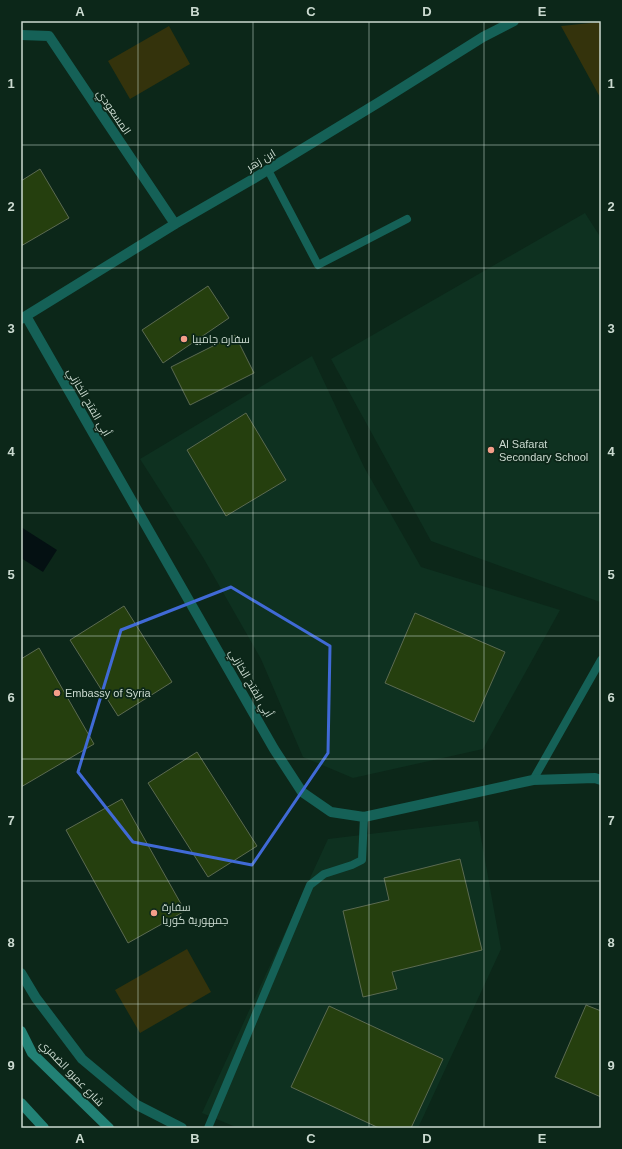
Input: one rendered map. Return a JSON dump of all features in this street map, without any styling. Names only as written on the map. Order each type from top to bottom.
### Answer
[{"type":"street","name":"ابن زهر","points":[[24,317],[175,224],[375,105],[483,37],[514,21]]},
{"type":"street","name":"المسعودي","points":[[21,35],[49,36],[175,224]]},
{"type":"street","name":"أبي الفتح الخازني","points":[[24,317],[274,749],[302,792],[331,812],[364,817],[533,780],[595,778],[601,780]]},
{"type":"street","points":[[21,973],[36,998],[82,1059],[137,1105],[182,1128]]},
{"type":"street","name":"شارع عمرو الضمري","points":[[21,1031],[32,1053],[109,1128]]},
{"type":"street","points":[[21,1103],[44,1128]]},
{"type":"lane","points":[[268,170],[318,265],[407,218]]},
{"type":"lane","points":[[533,780],[601,660]]},
{"type":"lane","points":[[208,1128],[310,885],[324,874],[352,865],[362,860],[364,817]]},
{"type":"highlighted area","points":[[231,587],[330,646],[328,753],[252,865],[133,842],[78,772],[121,630]]},
{"type":"shaded area","points":[[601,22],[601,99],[561,26]]},
{"type":"shaded area","points":[[169,26],[190,64],[130,99],[108,61]]},
{"type":"shaded area","name":"Al Safarat Secondary School","points":[[585,213],[601,238],[600,602],[431,541],[331,359]]},
{"type":"shaded area","points":[[312,356],[364,467],[421,567],[560,610],[483,749],[353,778],[303,757],[261,659],[204,559],[140,459]]},
{"type":"shaded area","points":[[21,527],[57,550],[43,572],[21,558]]},
{"type":"shaded area","points":[[478,821],[501,949],[418,1128],[238,1128],[202,1113],[328,839]]},
{"type":"shaded area","points":[[187,949],[211,992],[140,1033],[115,990]]},
{"type":"building","points":[[40,169],[69,218],[21,246],[21,181]]},
{"type":"building","points":[[208,286],[229,318],[163,363],[142,330]]},
{"type":"building","points":[[235,335],[254,373],[190,405],[171,367]]},
{"type":"building","points":[[246,413],[286,480],[226,516],[187,450]]},
{"type":"building","points":[[124,606],[172,682],[118,716],[70,640]]},
{"type":"building","points":[[415,613],[505,652],[474,722],[385,683]]},
{"type":"building","points":[[39,648],[94,744],[21,787],[21,659]]},
{"type":"building","points":[[197,752],[257,846],[208,877],[148,783]]},
{"type":"building","points":[[122,799],[185,911],[128,943],[66,830]]},
{"type":"building","points":[[460,859],[482,950],[392,972],[397,989],[363,997],[343,911],[389,900],[384,878]]},
{"type":"building","points":[[586,1005],[601,1011],[601,1097],[555,1077]]},
{"type":"building","points":[[329,1006],[443,1059],[411,1128],[379,1128],[291,1087]]},
{"type":"place","name":"سفاره جامبيا","points":[[184,339]]},
{"type":"place","name":"Al Safarat Secondary School","points":[[491,450]]},
{"type":"place","name":"Embassy of Syria","points":[[57,693]]},
{"type":"place","name":"سفارة جمهورية كوريا","points":[[154,913]]}]
